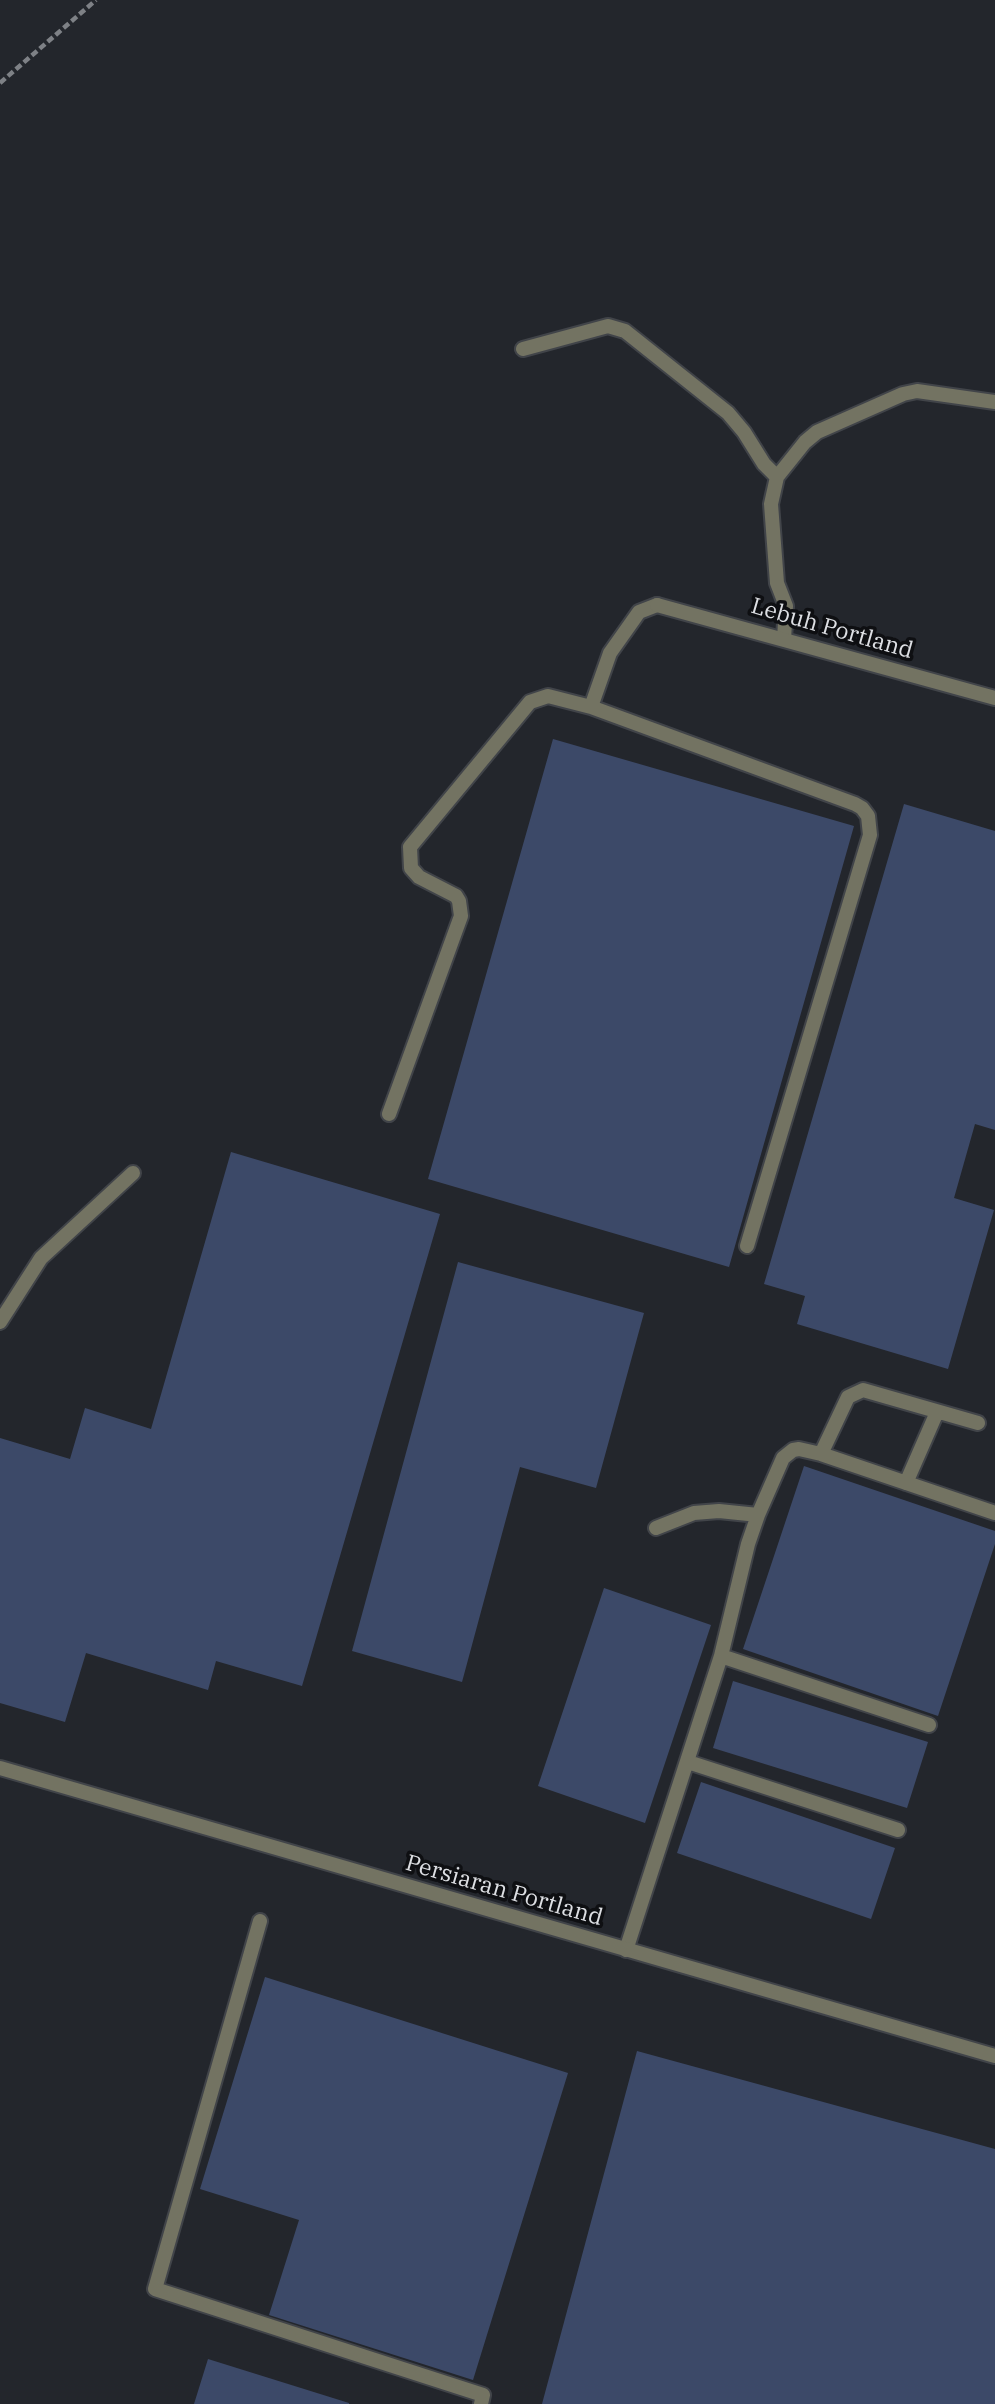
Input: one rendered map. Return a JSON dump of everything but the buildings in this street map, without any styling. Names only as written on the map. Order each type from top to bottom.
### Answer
[{"type":"street","points":[[523,349],[608,326],[625,331],[728,413],[744,432],[764,464],[777,477]]},
{"type":"street","points":[[785,639],[786,606],[777,583],[771,504],[777,477],[805,442],[817,432],[903,394],[917,391],[995,402]]},
{"type":"street","name":"Lebuh Portland","points":[[591,707],[611,653],[639,612],[657,605],[995,698]]},
{"type":"street","points":[[389,1114],[461,916],[456,896],[419,877],[411,868],[410,847],[530,702],[548,696],[591,707],[855,804],[868,816],[870,835],[747,1246]]},
{"type":"street","points":[[0,1322],[41,1258],[133,1173]]},
{"type":"street","points":[[821,1454],[848,1397],[863,1390],[978,1423]]},
{"type":"street","points":[[906,1483],[937,1412]]},
{"type":"street","points":[[626,1950],[720,1656],[748,1544],[783,1458],[799,1449],[821,1454],[995,1513]]},
{"type":"street","points":[[656,1528],[694,1513],[719,1511],[758,1515]]},
{"type":"street","points":[[720,1656],[929,1725]]},
{"type":"street","points":[[688,1762],[898,1830]]},
{"type":"street","name":"Persiaran Portland","points":[[0,1768],[995,2056]]},
{"type":"street","points":[[260,1921],[155,2289],[483,2395],[481,2404]]},
{"type":"path","points":[[0,83],[96,0]]}]
